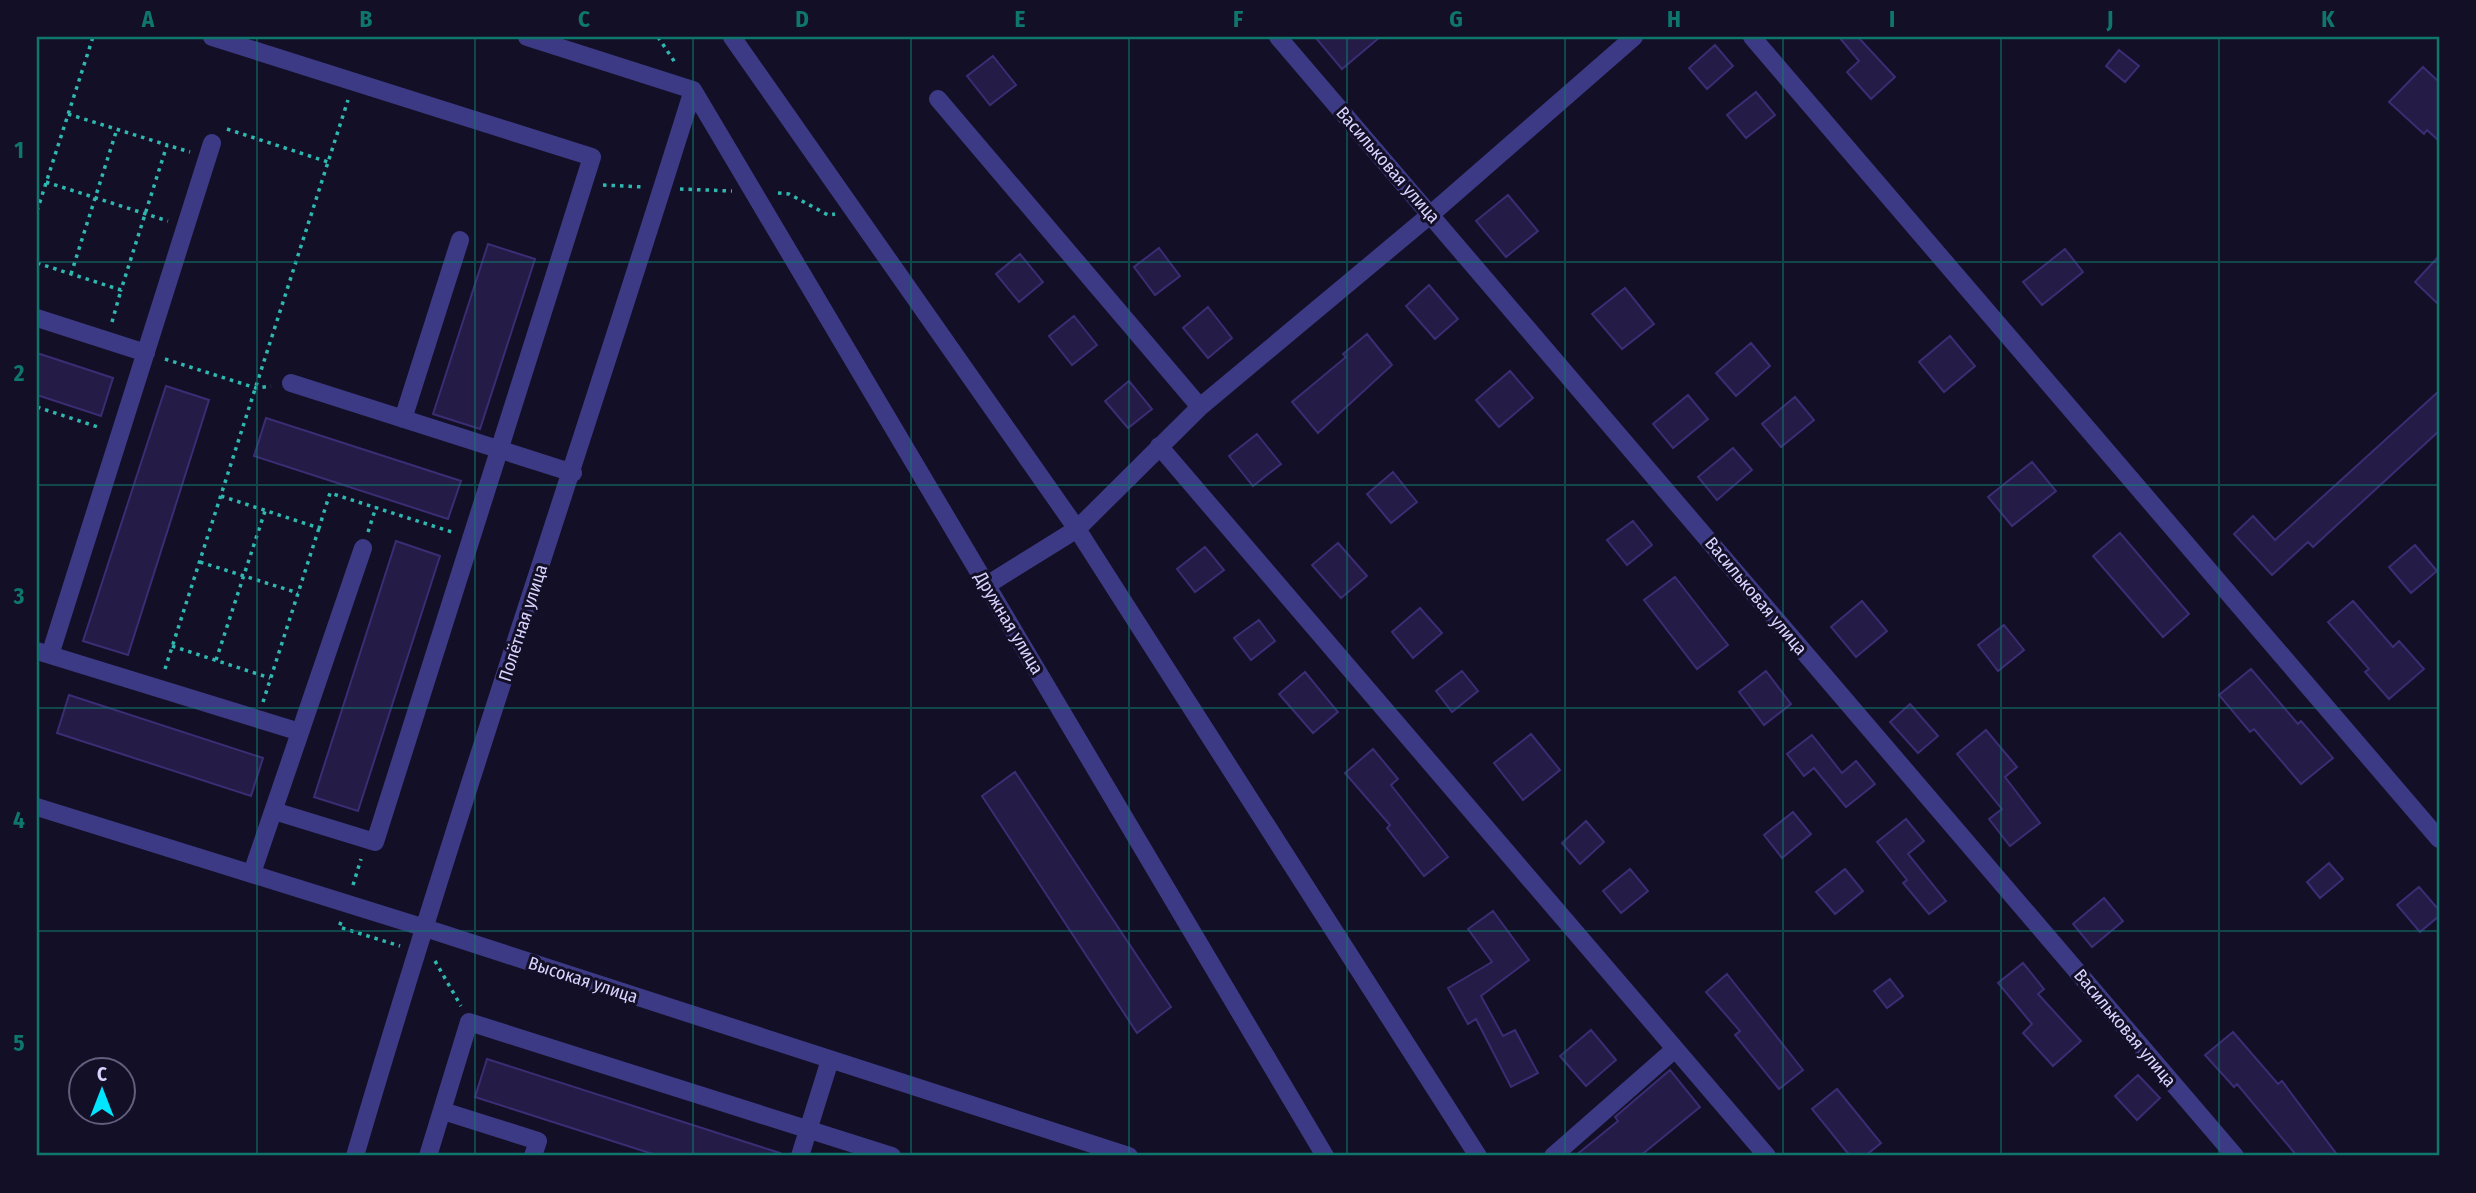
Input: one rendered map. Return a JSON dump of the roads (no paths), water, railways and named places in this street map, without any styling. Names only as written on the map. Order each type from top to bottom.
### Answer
[{"type":"street","points":[[212,37],[592,157],[375,842],[274,811]]},
{"type":"street","points":[[527,37],[693,90]]},
{"type":"street","points":[[732,37],[1077,528],[1478,1156]]},
{"type":"street","name":"Васильковая улица","points":[[1278,37],[2235,1156]]},
{"type":"street","points":[[987,586],[1077,528],[1200,407],[1430,215],[1634,37]]},
{"type":"street","points":[[1752,37],[2439,839]]},
{"type":"street","name":"Полётная улица","points":[[355,1156],[422,927],[573,473],[693,90]]},
{"type":"street","name":"Дружная улица","points":[[693,90],[1325,1156]]},
{"type":"street","points":[[938,99],[1200,407]]},
{"type":"street","points":[[210,151],[120,434],[44,653],[300,732]]},
{"type":"street","points":[[402,419],[460,240]]},
{"type":"street","points":[[37,318],[146,353]]},
{"type":"street","points":[[291,383],[573,473]]},
{"type":"street","points":[[1159,446],[1767,1156]]},
{"type":"street","points":[[252,873],[363,548]]},
{"type":"street","name":"Высокая улица","points":[[37,807],[422,927],[1129,1156]]},
{"type":"street","points":[[428,1156],[470,1022],[892,1156]]},
{"type":"street","points":[[1553,1156],[1675,1049]]},
{"type":"street","points":[[800,1156],[830,1060]]},
{"type":"street","points":[[443,1111],[538,1141],[533,1156]]}]
